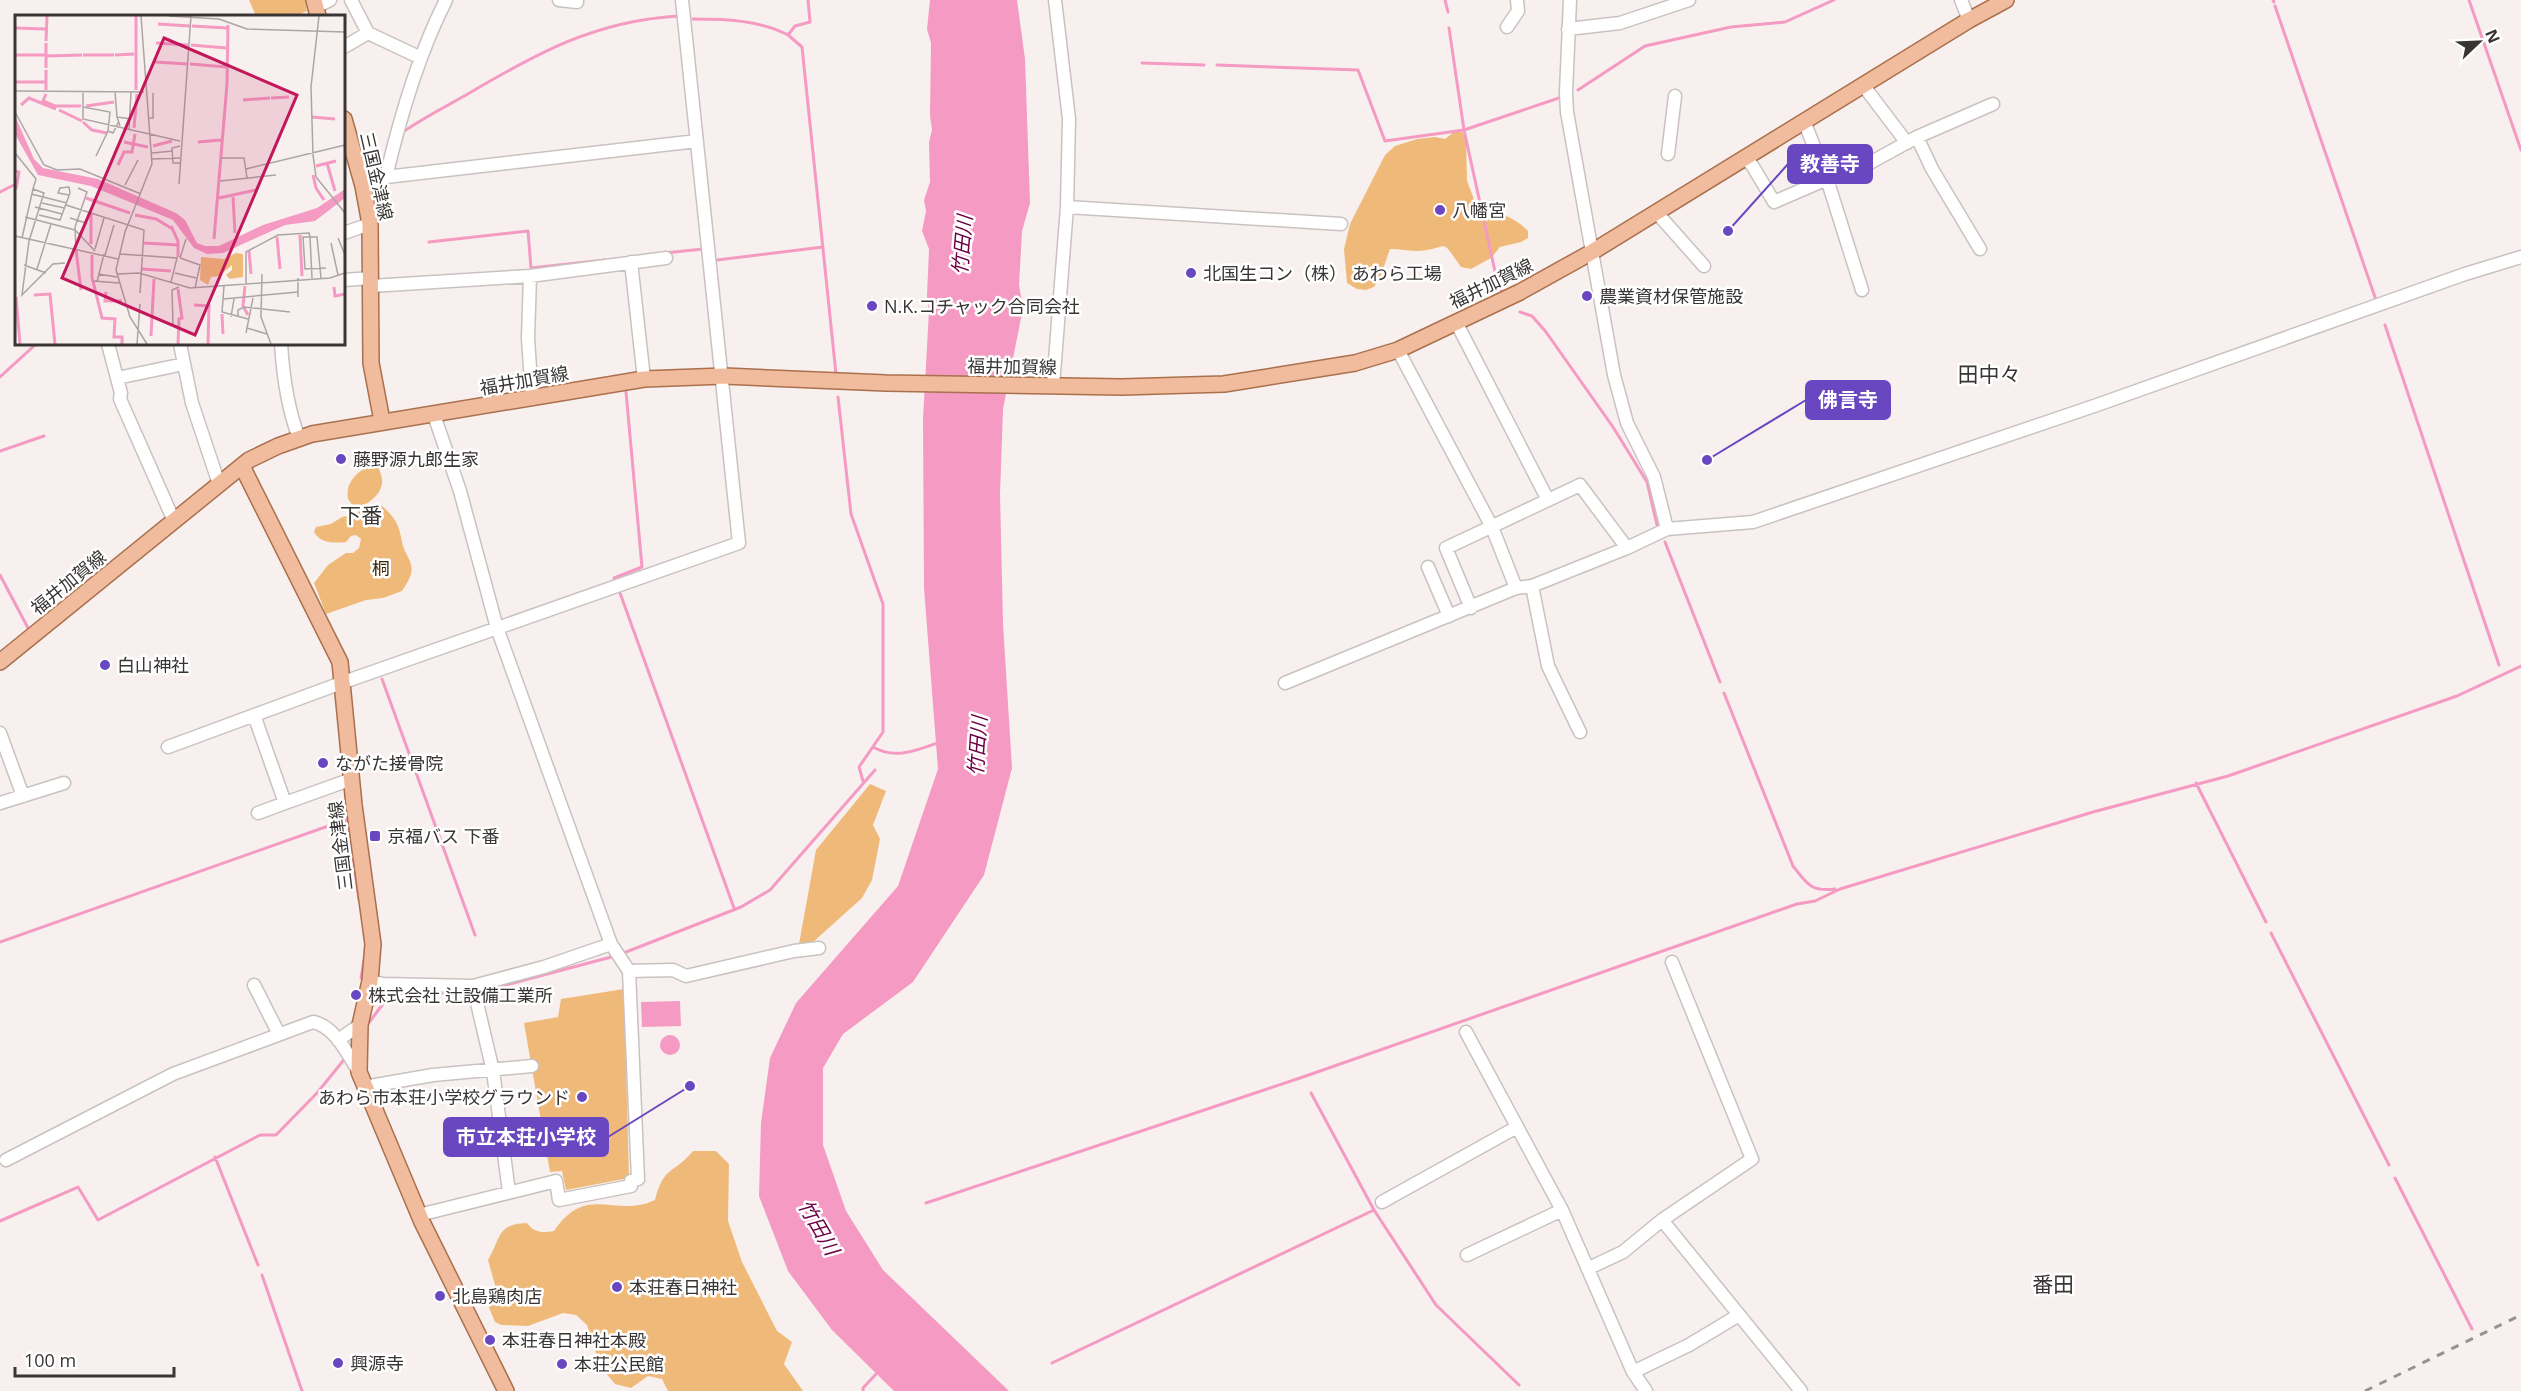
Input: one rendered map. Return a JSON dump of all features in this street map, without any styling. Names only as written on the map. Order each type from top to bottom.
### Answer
[{"type":"main road","name":"福井加賀線","points":[[0,662],[242,466],[260,454],[299,438],[382,421],[434,415],[644,379],[724,376],[1029,386],[1224,384],[1355,363],[1398,350],[1520,292],[1592,252],[1969,20],[2006,0]]},
{"type":"main road","name":"三国金津線","points":[[345,123],[363,186],[370,224],[371,363],[382,421]]},
{"type":"main road","name":"三国金津線","points":[[242,466],[340,662],[344,682],[352,779],[373,944],[370,981],[360,1025],[359,1072],[419,1215],[507,1391]]},
{"type":"street","points":[[316,8],[330,0]]},
{"type":"street","points":[[351,0],[368,33],[421,58]]},
{"type":"street","points":[[386,177],[396,134],[421,58],[446,0]]},
{"type":"street","points":[[559,0],[577,2],[577,0]]},
{"type":"street","points":[[168,747],[344,682],[739,543],[724,376],[682,0]]},
{"type":"street","points":[[1053,386],[1067,207],[1069,118],[1054,0]]},
{"type":"street","points":[[1507,27],[1518,11],[1517,0]]},
{"type":"street","points":[[1570,0],[1568,112],[1614,375],[1627,423],[1654,477],[1667,529]]},
{"type":"street","points":[[1568,29],[1620,23],[1674,3],[1689,0]]},
{"type":"street","points":[[1961,0],[1969,20]]},
{"type":"street","points":[[345,46],[368,33]]},
{"type":"street","points":[[1863,85],[1912,140],[1980,249]]},
{"type":"street","points":[[1668,154],[1675,96]]},
{"type":"street","points":[[1744,158],[1752,165],[1774,202],[1827,179],[1857,170],[1912,140],[1993,104]]},
{"type":"street","points":[[1804,121],[1827,179],[1862,290]]},
{"type":"street","points":[[363,186],[386,177],[697,141]]},
{"type":"street","points":[[1067,207],[1341,224]]},
{"type":"street","points":[[1656,213],[1704,266]]},
{"type":"street","points":[[345,233],[370,224]]},
{"type":"street","points":[[1285,683],[1516,588],[1532,586],[1628,548],[1667,529],[1753,522],[2041,425],[2465,274],[2521,257]]},
{"type":"street","points":[[345,280],[371,282],[530,276],[666,258]]},
{"type":"street","points":[[631,262],[644,379]]},
{"type":"street","points":[[530,276],[528,338],[532,398]]},
{"type":"street","points":[[1456,322],[1548,500]]},
{"type":"street","points":[[108,345],[121,393],[120,399],[174,521]]},
{"type":"street","points":[[180,345],[192,403],[219,484]]},
{"type":"street","points":[[281,345],[283,377],[291,416],[299,438]]},
{"type":"street","points":[[1398,350],[1492,527],[1516,588]]},
{"type":"street","points":[[117,378],[184,364]]},
{"type":"street","points":[[419,1215],[556,1181],[559,1200],[631,1186],[631,1181],[638,1179],[629,971],[611,944],[497,628],[460,491],[434,415]]},
{"type":"street","points":[[1470,608],[1446,548],[1580,485],[1628,548]]},
{"type":"street","points":[[1428,567],[1449,616]]},
{"type":"street","points":[[1532,586],[1548,666],[1580,732]]},
{"type":"street","points":[[254,715],[285,803]]},
{"type":"street","points":[[0,733],[23,796]]},
{"type":"street","points":[[258,813],[352,779]]},
{"type":"street","points":[[0,803],[64,783]]},
{"type":"street","points":[[370,981],[383,984],[473,986],[544,967],[611,944]]},
{"type":"street","points":[[629,971],[673,970],[686,976],[794,951],[819,948]]},
{"type":"street","points":[[1589,1268],[1623,1252],[1662,1220],[1752,1160],[1672,962]]},
{"type":"street","points":[[254,985],[279,1034]]},
{"type":"street","points":[[473,986],[493,1071],[509,1192]]},
{"type":"street","points":[[6,1160],[173,1074],[313,1022],[322,1023],[338,1040],[359,1072]]},
{"type":"street","points":[[338,1040],[360,1025]]},
{"type":"street","points":[[1466,1032],[1562,1210],[1634,1372],[1646,1391]]},
{"type":"street","points":[[364,1088],[433,1075],[532,1066]]},
{"type":"street","points":[[1382,1202],[1517,1127]]},
{"type":"street","points":[[1467,1255],[1562,1210]]},
{"type":"street","points":[[1662,1220],[1801,1391]]},
{"type":"street","points":[[1634,1372],[1689,1345],[1739,1315]]},
{"type":"green space","points":[[249,0],[305,0],[307,11],[298,15],[256,15]]},
{"type":"green space","points":[[1454,132],[1462,132],[1466,138],[1467,181],[1477,207],[1511,218],[1528,231],[1528,238],[1500,247],[1491,258],[1471,269],[1461,267],[1444,246],[1419,251],[1390,249],[1374,287],[1366,290],[1357,289],[1347,283],[1344,249],[1350,224],[1385,155],[1395,146],[1417,139],[1435,137],[1445,139]]},
{"type":"green space","points":[[373,462],[378,464],[381,475],[380,489],[369,502],[353,506],[348,499],[351,481]]},
{"type":"green space","name":"桐","points":[[367,505],[381,505],[394,519],[399,528],[404,550],[411,563],[410,576],[402,591],[383,598],[366,600],[326,614],[314,583],[328,565],[346,553],[353,553],[359,548],[361,539],[356,535],[351,536],[346,542],[328,542],[320,539],[314,532],[316,527],[356,514]]},
{"type":"green space","points":[[870,784],[886,791],[873,825],[880,839],[872,880],[862,898],[812,943],[799,944],[816,850]]},
{"type":"green space","name":"あわら市本荘小学校グラウンド","points":[[624,989],[629,1178],[566,1190],[562,1171],[550,1172],[524,1023],[558,1017],[561,999]]},
{"type":"green space","points":[[693,1151],[716,1151],[729,1164],[728,1221],[742,1262],[777,1331],[792,1342],[784,1364],[803,1391],[668,1391],[662,1379],[648,1376],[631,1388],[615,1384],[600,1366],[587,1325],[576,1315],[563,1313],[528,1326],[501,1325],[495,1322],[487,1303],[495,1285],[488,1260],[504,1230],[510,1226],[527,1223],[539,1232],[554,1231],[566,1216],[578,1208],[602,1204],[641,1205],[655,1200],[666,1175]]},
{"type":"water","name":"竹田川","points":[[930,0],[1017,0],[1025,59],[1030,203],[1022,231],[1019,285],[1023,308],[1003,409],[1000,494],[1003,624],[1012,768],[984,875],[913,982],[843,1034],[823,1068],[823,1145],[846,1211],[883,1270],[1009,1391],[894,1391],[832,1330],[788,1271],[759,1196],[761,1123],[770,1058],[796,1003],[898,886],[938,769],[924,588],[923,419],[929,311],[927,296],[929,249],[922,231],[926,211],[924,200],[930,182],[929,142],[932,130],[930,116],[931,43],[927,29]]},
{"type":"water","points":[[680,1001],[681,1026],[642,1027],[641,1002]]},
{"type":"water","points":[[670,1035],[677,1038],[680,1045],[677,1052],[670,1055],[663,1052],[660,1045],[663,1038]]},
{"type":"waterway","points":[[808,0],[810,22],[795,26],[788,35],[802,47],[836,374]]},
{"type":"waterway","points":[[1445,0],[1448,12]]},
{"type":"waterway","points":[[1578,90],[1645,46],[1731,27],[1785,22],[1834,0]]},
{"type":"waterway","points":[[2469,0],[2521,150]]},
{"type":"waterway","points":[[2275,6],[2377,303]]},
{"type":"waterway","points":[[403,132],[517,66],[568,42],[620,25],[678,16]]},
{"type":"waterway","points":[[693,19],[754,23],[788,35]]},
{"type":"waterway","points":[[1449,28],[1464,130],[1496,276],[1503,295]]},
{"type":"waterway","points":[[1142,63],[1204,65]]},
{"type":"waterway","points":[[1217,65],[1358,70],[1385,141],[1464,130],[1559,98]]},
{"type":"waterway","points":[[0,192],[15,184]]},
{"type":"waterway","points":[[429,242],[528,231],[531,268],[605,260]]},
{"type":"waterway","points":[[717,260],[823,247]]},
{"type":"waterway","points":[[665,253],[703,249]]},
{"type":"waterway","points":[[1520,312],[1532,316],[1546,332],[1613,427],[1647,482],[1657,525]]},
{"type":"waterway","points":[[2385,325],[2499,665]]},
{"type":"waterway","points":[[0,377],[35,345]]},
{"type":"waterway","points":[[614,578],[642,567],[626,392]]},
{"type":"waterway","points":[[838,397],[851,514],[883,604],[883,732],[859,767],[863,781]]},
{"type":"waterway","points":[[0,451],[44,436]]},
{"type":"waterway","points":[[1665,542],[1720,682]]},
{"type":"waterway","points":[[0,575],[28,628]]},
{"type":"waterway","points":[[620,593],[734,908]]},
{"type":"waterway","points":[[926,1203],[1303,1077],[1797,904],[1815,901],[1840,889],[2093,812],[2228,776],[2457,696],[2521,666]]},
{"type":"waterway","points":[[382,679],[475,935]]},
{"type":"waterway","points":[[1724,693],[1793,866],[1802,878],[1815,888],[1835,889]]},
{"type":"waterway","points":[[873,747],[881,751],[898,753],[915,751],[940,742]]},
{"type":"waterway","points":[[621,954],[741,907],[770,890],[875,770]]},
{"type":"waterway","points":[[2196,783],[2266,922]]},
{"type":"waterway","points":[[0,942],[348,819],[359,900]]},
{"type":"waterway","points":[[2271,933],[2389,1165]]},
{"type":"waterway","points":[[479,992],[615,956]]},
{"type":"waterway","points":[[361,978],[364,960]]},
{"type":"waterway","points":[[365,1028],[391,993],[473,993]]},
{"type":"waterway","points":[[0,1221],[78,1187],[98,1220],[260,1135],[276,1135],[317,1093],[347,1056]]},
{"type":"waterway","points":[[1311,1093],[1374,1210],[1436,1305],[1519,1385]]},
{"type":"waterway","points":[[215,1157],[258,1265]]},
{"type":"waterway","points":[[2395,1178],[2472,1329]]},
{"type":"waterway","points":[[1052,1363],[1374,1210]]},
{"type":"waterway","points":[[262,1275],[302,1391]]},
{"type":"waterway","points":[[863,1391],[863,1388],[878,1372]]},
{"type":"railway","points":[[2365,1391],[2521,1315]]},
{"type":"place","name":"八幡宮","points":[[1440,210]]},
{"type":"place","name":"教善寺","points":[[1728,231]]},
{"type":"place","name":"北国生コン（株） あわら工場","points":[[1191,273]]},
{"type":"place","name":"農業資材保管施設","points":[[1587,296]]},
{"type":"place","name":"N.K.コチャック合同会社","points":[[872,306]]},
{"type":"place","name":"藤野源九郎生家","points":[[341,459]]},
{"type":"place","name":"佛言寺","points":[[1707,460]]},
{"type":"place","name":"白山神社","points":[[105,665]]},
{"type":"place","name":"ながた接骨院","points":[[323,763]]},
{"type":"place","name":"京福バス 下番","points":[[375,836]]},
{"type":"place","name":"株式会社 辻設備工業所","points":[[356,995]]},
{"type":"place","name":"市立本荘小学校","points":[[690,1086]]},
{"type":"place","name":"あわら市本荘小学校グラウンド","points":[[582,1097]]},
{"type":"place","name":"本荘春日神社","points":[[617,1287]]},
{"type":"place","name":"北島鶏肉店","points":[[440,1296]]},
{"type":"place","name":"本荘春日神社本殿","points":[[490,1340]]},
{"type":"place","name":"興源寺","points":[[338,1363]]},
{"type":"place","name":"本荘公民館","points":[[562,1364]]},
{"type":"district","name":"田中々","points":[[1989,374]]},
{"type":"district","name":"下番","points":[[361,515]]},
{"type":"district","name":"番田","points":[[2053,1284]]}]
